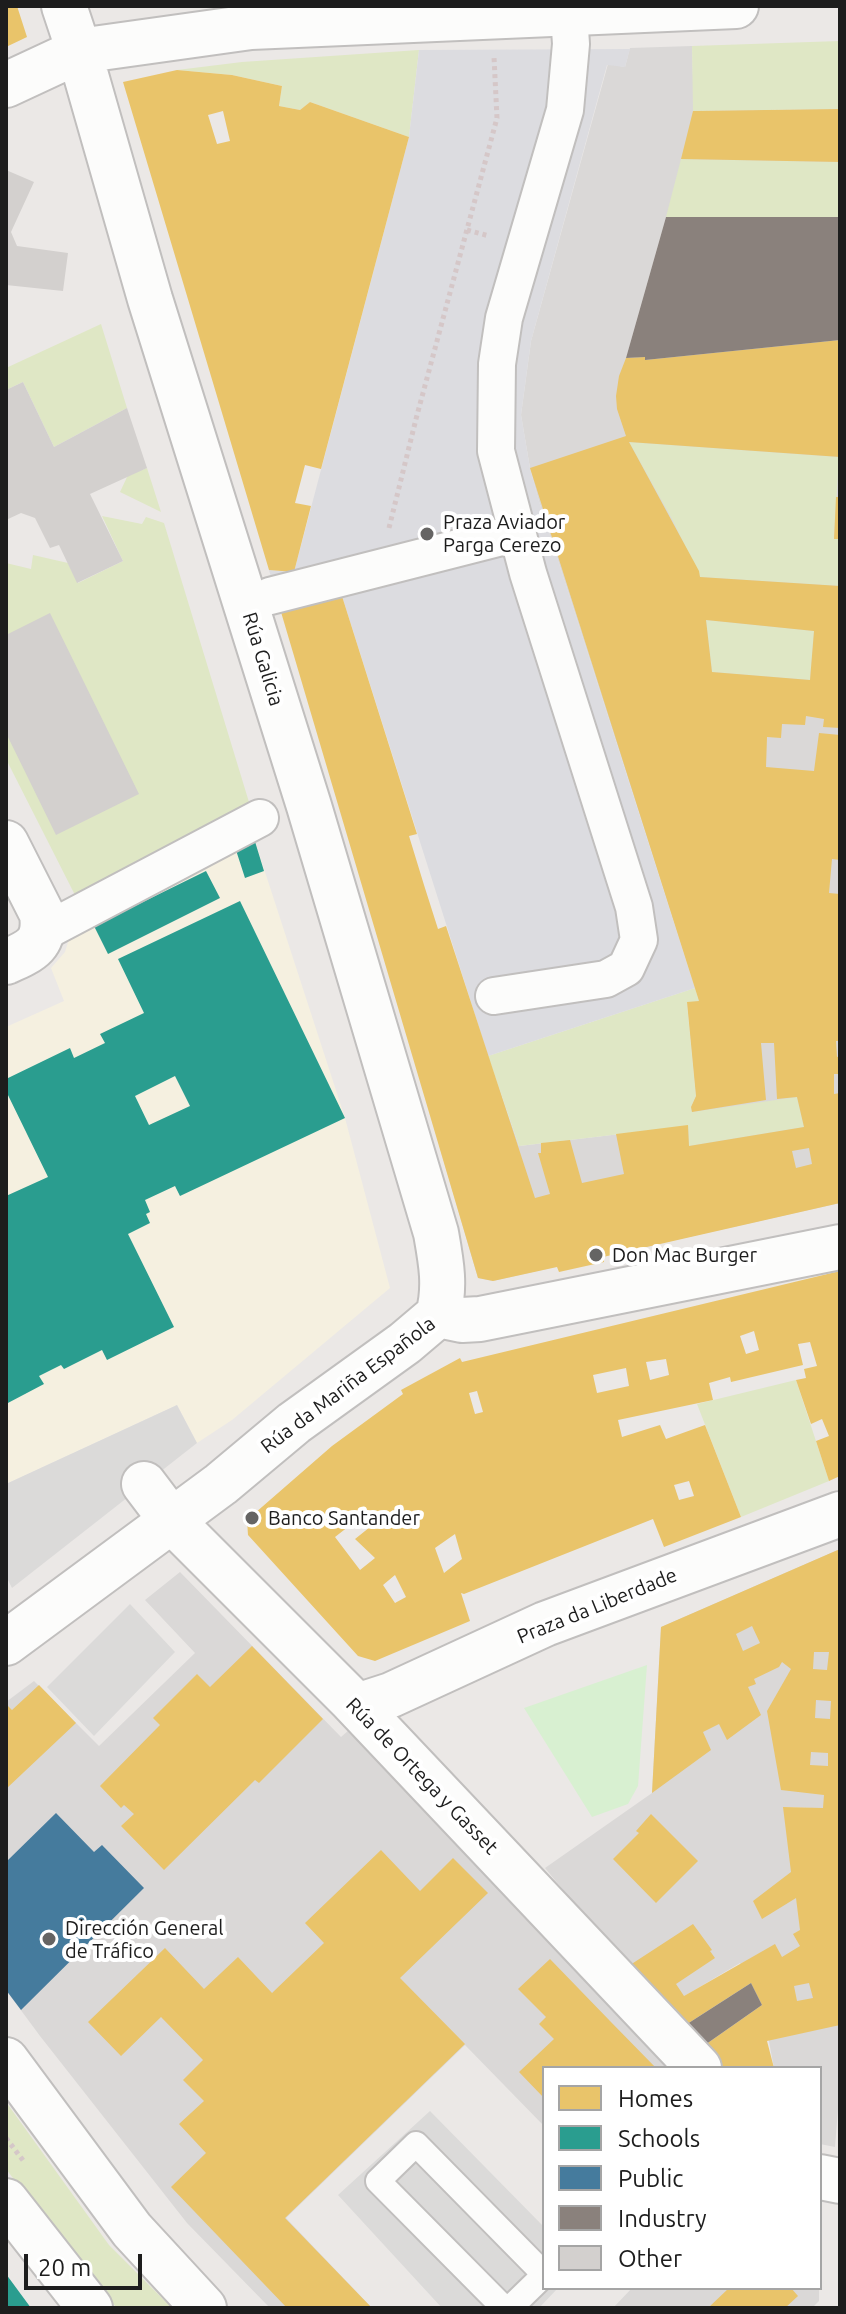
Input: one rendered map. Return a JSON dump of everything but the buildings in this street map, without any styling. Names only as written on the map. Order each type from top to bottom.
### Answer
[{"type":"street","name":"Rúa Galicia","points":[[64,6],[150,299],[309,806],[436,1233],[443,1278],[438,1315]]},
{"type":"street","points":[[6,85],[79,51],[251,27],[374,14],[569,14],[736,6]]},
{"type":"street","points":[[494,996],[606,979],[626,968],[639,940],[634,907],[528,573],[496,451],[497,364],[504,318],[565,110],[571,44],[569,14]]},
{"type":"street","points":[[270,596],[517,533]]},
{"type":"street","points":[[42,933],[260,818]]},
{"type":"street","points":[[6,843],[42,914],[42,933],[38,943],[6,962]]},
{"type":"street","name":"Rúa da Mariña Española","points":[[6,1643],[221,1484],[294,1423],[405,1343],[438,1315],[462,1320],[480,1319],[840,1247]]},
{"type":"street","name":"Rúa de Ortega y Gasset","points":[[144,1484],[172,1521],[357,1706],[697,2066]]},
{"type":"street","name":"Praza da Liberdade","points":[[357,1706],[391,1695],[545,1624],[840,1514]]},
{"type":"street","points":[[6,2060],[132,2230],[204,2308]]},
{"type":"street","points":[[6,2201],[90,2308]]},
{"type":"lane","points":[[504,2308],[378,2181],[416,2144],[542,2272]]},
{"type":"lane","points":[[510,2308],[542,2276]]},
{"type":"path","points":[[379,568],[497,118],[493,47]]},
{"type":"shaded area","points":[[692,46],[694,111],[840,109],[840,217],[666,217],[626,358],[840,340],[840,1203],[493,1281],[478,1278],[428,1107],[498,1085],[519,1146],[654,1130],[691,1107],[696,1096],[687,1002],[699,1000],[538,498],[521,415],[531,341],[608,64],[625,67],[630,48]]},
{"type":"shaded area","name":"Praza Aviador Parga Cerezo","points":[[630,49],[625,67],[607,65],[531,341],[521,415],[538,498],[695,988],[488,1056],[341,593],[281,612],[269,570],[294,572],[409,137],[419,50]]},
{"type":"shaded area","points":[[253,835],[345,1118],[390,1288],[232,1420],[197,1443],[177,1405],[6,1484],[6,1027],[64,1001],[51,968],[65,952],[73,926]]},
{"type":"shaded area","points":[[177,1405],[197,1443],[12,1588],[6,1576],[6,1484]]},
{"type":"shaded area","points":[[840,1549],[840,1809],[784,1807],[795,1898],[840,1879],[840,2084],[835,2147],[822,2144],[822,2066],[774,2066],[762,2005],[740,1963],[666,2007],[653,1986],[646,1990],[545,1868],[652,1793],[661,1627]]},
{"type":"shaded area","points":[[180,1572],[341,1737],[349,1730],[678,2066],[542,2066],[542,2124],[465,2045],[286,2218],[372,2308],[270,2308],[187,2223],[6,1990],[6,1702],[34,1681],[99,1746],[195,1653],[145,1600]]},
{"type":"shaded area","points":[[130,1604],[175,1652],[94,1736],[47,1687]]},
{"type":"shaded area","points":[[430,2111],[542,2225],[542,2290],[556,2290],[539,2308],[442,2308],[338,2195]]},
{"type":"shaded area","points":[[630,2290],[819,2290],[819,2301],[812,2308],[613,2308]]},
{"type":"green space","points":[[840,41],[840,109],[693,111],[692,46]]},
{"type":"green space","points":[[419,50],[409,137],[310,102],[300,110],[279,106],[282,86],[232,75],[177,70],[242,62]]},
{"type":"green space","points":[[681,159],[840,162],[840,217],[666,217]]},
{"type":"green space","points":[[101,324],[127,408],[54,447],[23,382],[6,390],[6,368]]},
{"type":"green space","points":[[629,442],[839,457],[834,538],[840,539],[840,586],[700,577]]},
{"type":"green space","points":[[147,468],[161,512],[120,492],[128,475]]},
{"type":"green space","points":[[102,516],[142,524],[146,517],[164,523],[252,812],[77,899],[6,759],[6,563],[31,569],[33,555],[68,563],[78,583],[123,561]]},
{"type":"green space","points":[[706,620],[814,631],[810,680],[712,672]]},
{"type":"green space","points":[[695,988],[699,1001],[687,1003],[696,1096],[692,1112],[797,1097],[804,1127],[689,1146],[688,1126],[519,1146],[488,1056]]},
{"type":"green space","points":[[796,1380],[829,1481],[741,1517],[697,1404]]},
{"type":"green space","points":[[647,1665],[638,1786],[628,1804],[592,1817],[524,1708]]},
{"type":"green space","points":[[6,2102],[109,2245],[172,2308],[117,2308],[95,2285],[6,2169]]},
{"type":"place","name":"Praza Aviador Parga Cerezo","points":[[427,534]]},
{"type":"place","name":"Don Mac Burger","points":[[596,1255]]},
{"type":"place","name":"Banco Santander","points":[[252,1518]]},
{"type":"place","name":"Dirección General de Tráfico","points":[[49,1939]]}]
